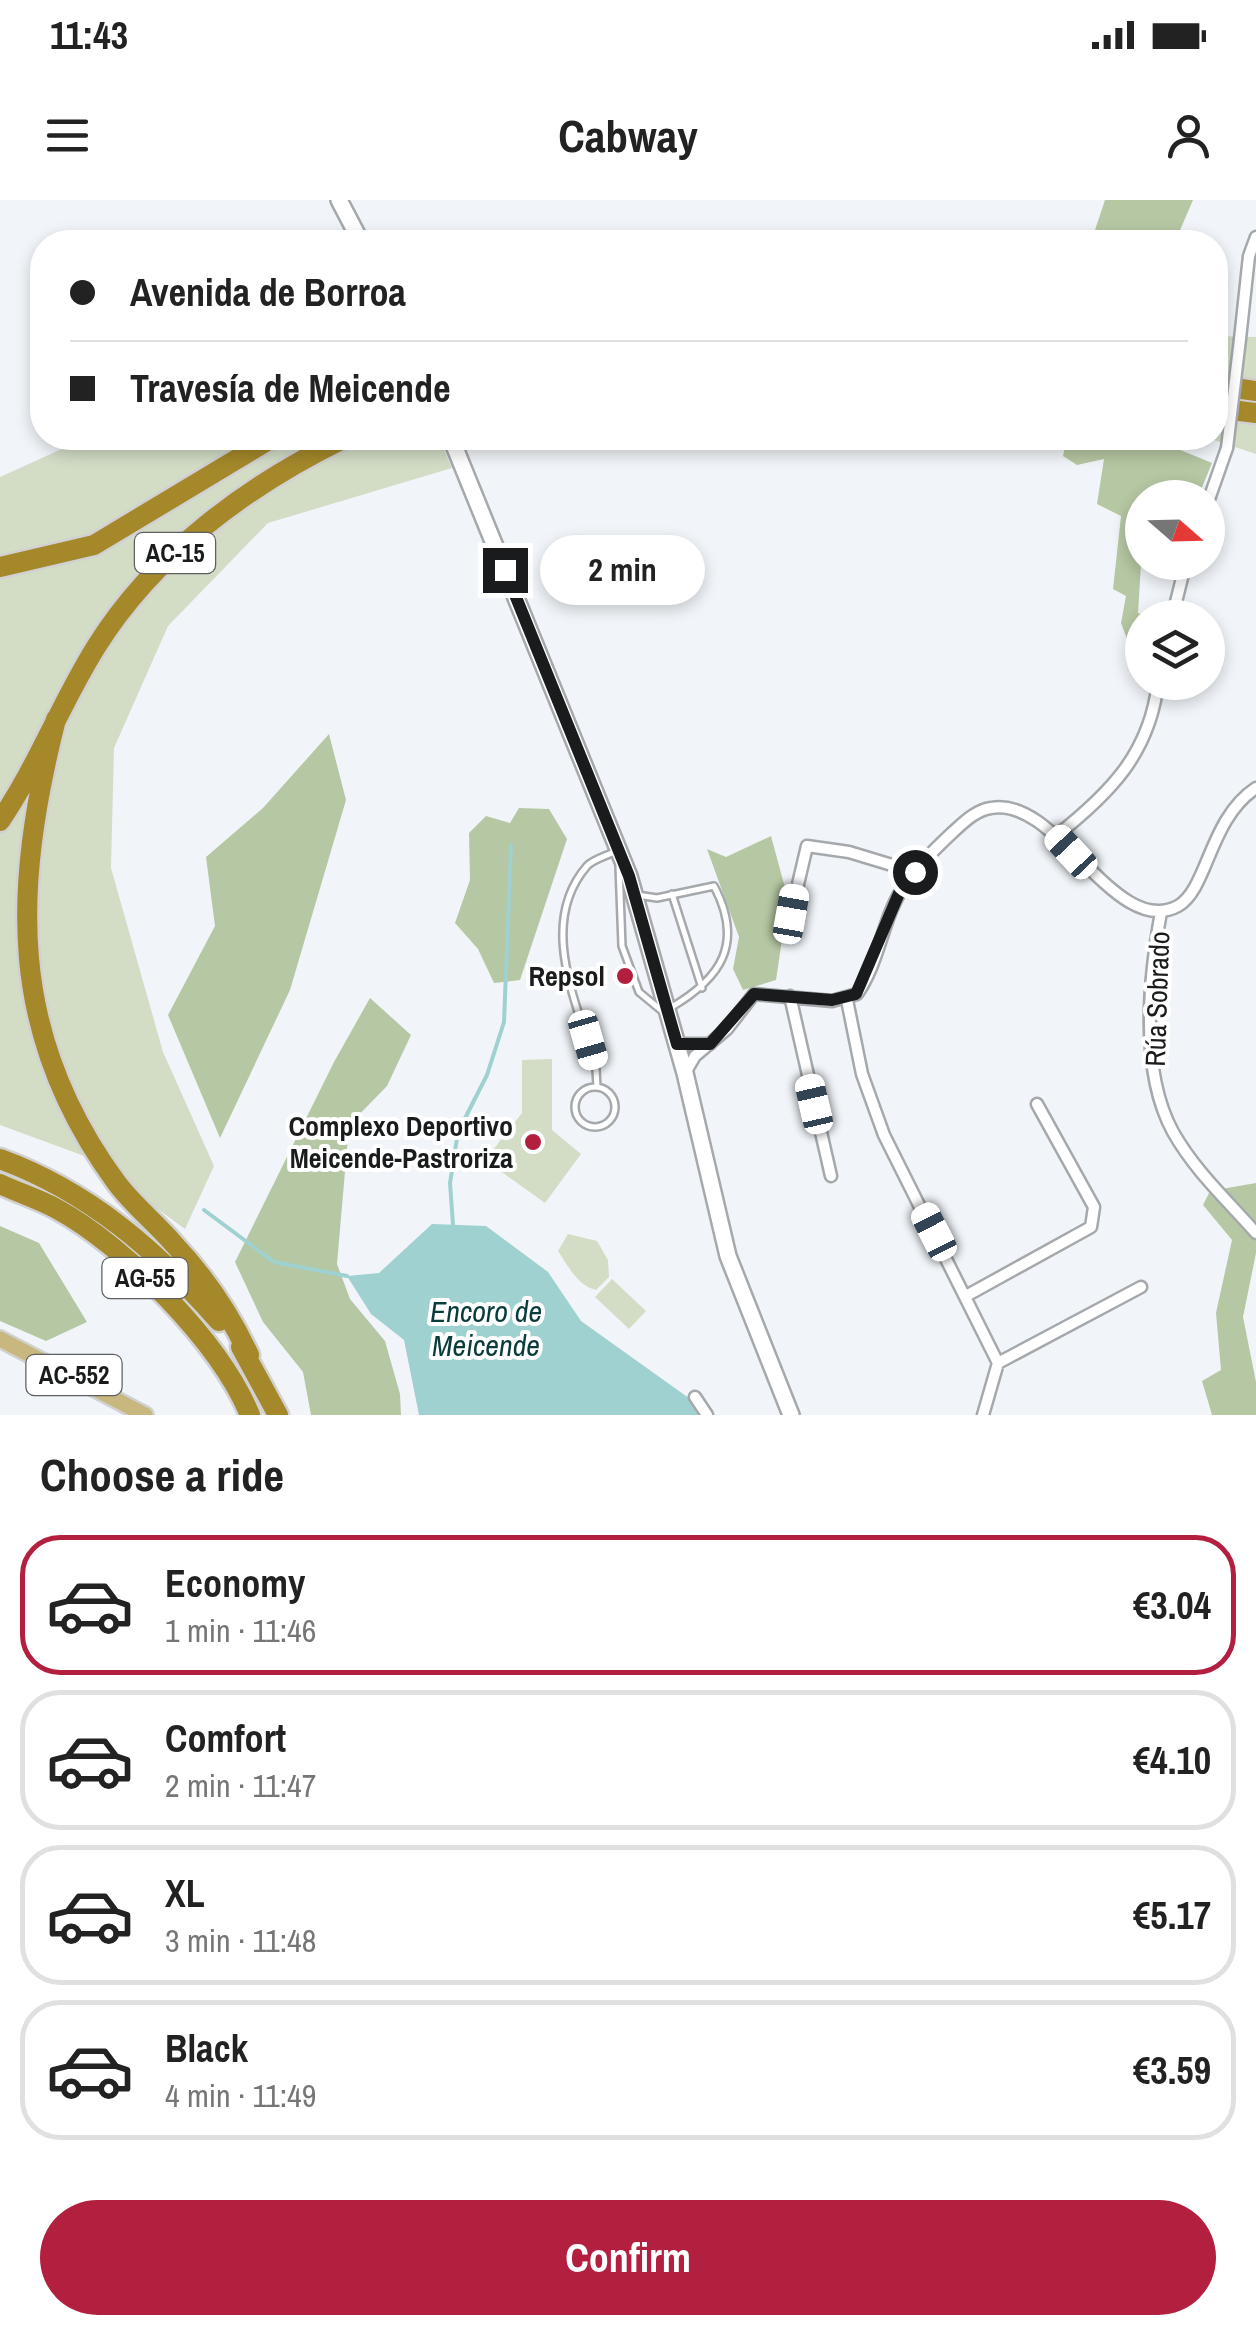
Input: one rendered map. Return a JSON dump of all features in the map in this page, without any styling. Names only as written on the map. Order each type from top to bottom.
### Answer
[{"type":"highway","points":[[1228,387],[1256,390]]},
{"type":"highway","points":[[1228,410],[1256,413]]},
{"type":"highway","name":"AC-15","points":[[0,567],[94,545],[252,450]]},
{"type":"highway","name":"AC-15","points":[[56,719],[120,612],[180,548],[278,474],[322,450]]},
{"type":"highway","points":[[0,821],[56,719]]},
{"type":"highway","points":[[56,719],[31,823],[26,872],[27,940],[40,1022],[67,1106],[118,1184],[176,1246],[233,1320],[249,1356]]},
{"type":"highway","name":"AG-55","points":[[0,1159],[51,1181],[122,1225],[166,1262],[249,1356],[278,1415]]},
{"type":"highway","name":"AG-55","points":[[0,1184],[58,1210],[142,1276],[197,1334],[250,1415]]},
{"type":"main road","points":[[339,200],[355,230]]},
{"type":"main road","points":[[456,450],[635,895],[685,1072],[728,1256],[791,1415]]},
{"type":"main road","name":"AC-552","points":[[0,1339],[145,1415]]},
{"type":"street","points":[[1228,440],[1249,256],[1256,237]]},
{"type":"street","points":[[1216,480],[1226,450]]},
{"type":"street","points":[[1056,836],[1110,793],[1154,720],[1156,700]]},
{"type":"street","points":[[685,1072],[695,1056],[754,994],[847,1000],[863,985],[900,891],[970,817],[992,807],[1016,809],[1056,836],[1110,887],[1134,903],[1161,912],[1178,906],[1195,891],[1206,856],[1233,807],[1256,788]]},
{"type":"street","points":[[791,914],[807,846],[849,852],[915,872]]},
{"type":"street","name":"Rúa Sobrado","points":[[1161,912],[1153,955],[1153,1073],[1171,1129],[1203,1177],[1256,1233]]},
{"type":"street","points":[[790,996],[830,1176]]},
{"type":"street","points":[[847,1000],[862,1074],[884,1135],[998,1363],[983,1415]]},
{"type":"street","points":[[677,1044],[710,1044]]},
{"type":"street","points":[[966,1296],[1091,1227],[1094,1207],[1037,1104]]},
{"type":"street","points":[[998,1363],[1141,1287]]},
{"type":"street","points":[[695,1396],[707,1415]]},
{"type":"lane","points":[[597,1087],[596,1069],[561,947],[566,908],[588,865],[618,850],[622,946],[639,992],[669,1015],[702,988],[724,961],[728,940],[721,899],[714,886],[656,898],[635,895]]},
{"type":"lane","points":[[672,894],[702,988]]},
{"type":"lane","points":[[597,1087],[608,1092],[615,1109],[610,1120],[593,1126],[581,1120],[576,1102],[584,1090],[597,1087]]},
{"type":"green space","points":[[1105,200],[1193,200],[1180,230],[1095,230]]},
{"type":"green space","points":[[1228,336],[1256,337],[1256,454],[1228,445]]},
{"type":"green space","points":[[60,450],[444,450],[452,468],[268,523],[168,626],[114,748],[111,868],[163,1052],[214,1166],[185,1229],[87,1157],[0,1125],[0,477]]},
{"type":"green space","points":[[1064,450],[1180,450],[1212,463],[1205,480],[1125,480],[1125,580],[1140,580],[1139,600],[1125,600],[1126,596],[1113,589],[1121,516],[1097,504],[1104,459],[1077,465],[1063,456]]},
{"type":"green space","points":[[1125,601],[1125,634],[1121,623]]},
{"type":"green space","points":[[329,734],[346,800],[290,990],[220,1138],[168,1015],[215,926],[206,857],[263,808]]},
{"type":"green space","points":[[519,808],[549,809],[567,839],[520,980],[494,983],[478,949],[455,923],[470,880],[469,833],[486,816],[510,823]]},
{"type":"green space","points":[[771,836],[788,899],[776,980],[743,990],[733,969],[739,937],[707,849],[726,857]]},
{"type":"green space","points":[[370,998],[411,1035],[387,1086],[349,1125],[337,1264],[350,1299],[385,1341],[400,1394],[401,1415],[311,1415],[303,1372],[263,1322],[235,1262]]},
{"type":"green space","name":"Complexo Deportivo Meicende-Pastroriza","points":[[552,1059],[552,1130],[581,1154],[545,1203],[485,1160],[522,1113],[522,1060]]},
{"type":"green space","points":[[1256,1183],[1256,1253],[1243,1317],[1256,1382],[1256,1415],[1212,1415],[1202,1381],[1221,1370],[1216,1313],[1232,1240],[1203,1205],[1210,1191]]},
{"type":"green space","points":[[0,1226],[39,1243],[87,1322],[46,1341],[0,1321]]},
{"type":"green space","points":[[568,1234],[597,1241],[608,1260],[609,1277],[596,1290],[579,1280],[558,1251]]},
{"type":"green space","points":[[612,1279],[646,1311],[629,1329],[595,1297]]},
{"type":"water","name":"Encoro de Meicende","points":[[432,1224],[486,1226],[548,1272],[581,1321],[693,1401],[699,1415],[419,1415],[404,1340],[371,1314],[347,1276],[379,1273]]},
{"type":"waterway","points":[[453,1225],[450,1183],[458,1132],[487,1075],[504,1022],[511,845]]},
{"type":"waterway","points":[[204,1210],[274,1262],[347,1276]]},
{"type":"place","name":"Repsol","points":[[625,976]]},
{"type":"place","name":"Complexo Deportivo Meicende-Pastroriza","points":[[533,1142]]},
{"type":"route","points":[[505,570],[629,876],[677,1044],[710,1044],[754,994],[847,1000],[856,994],[900,891],[915,872]]}]
